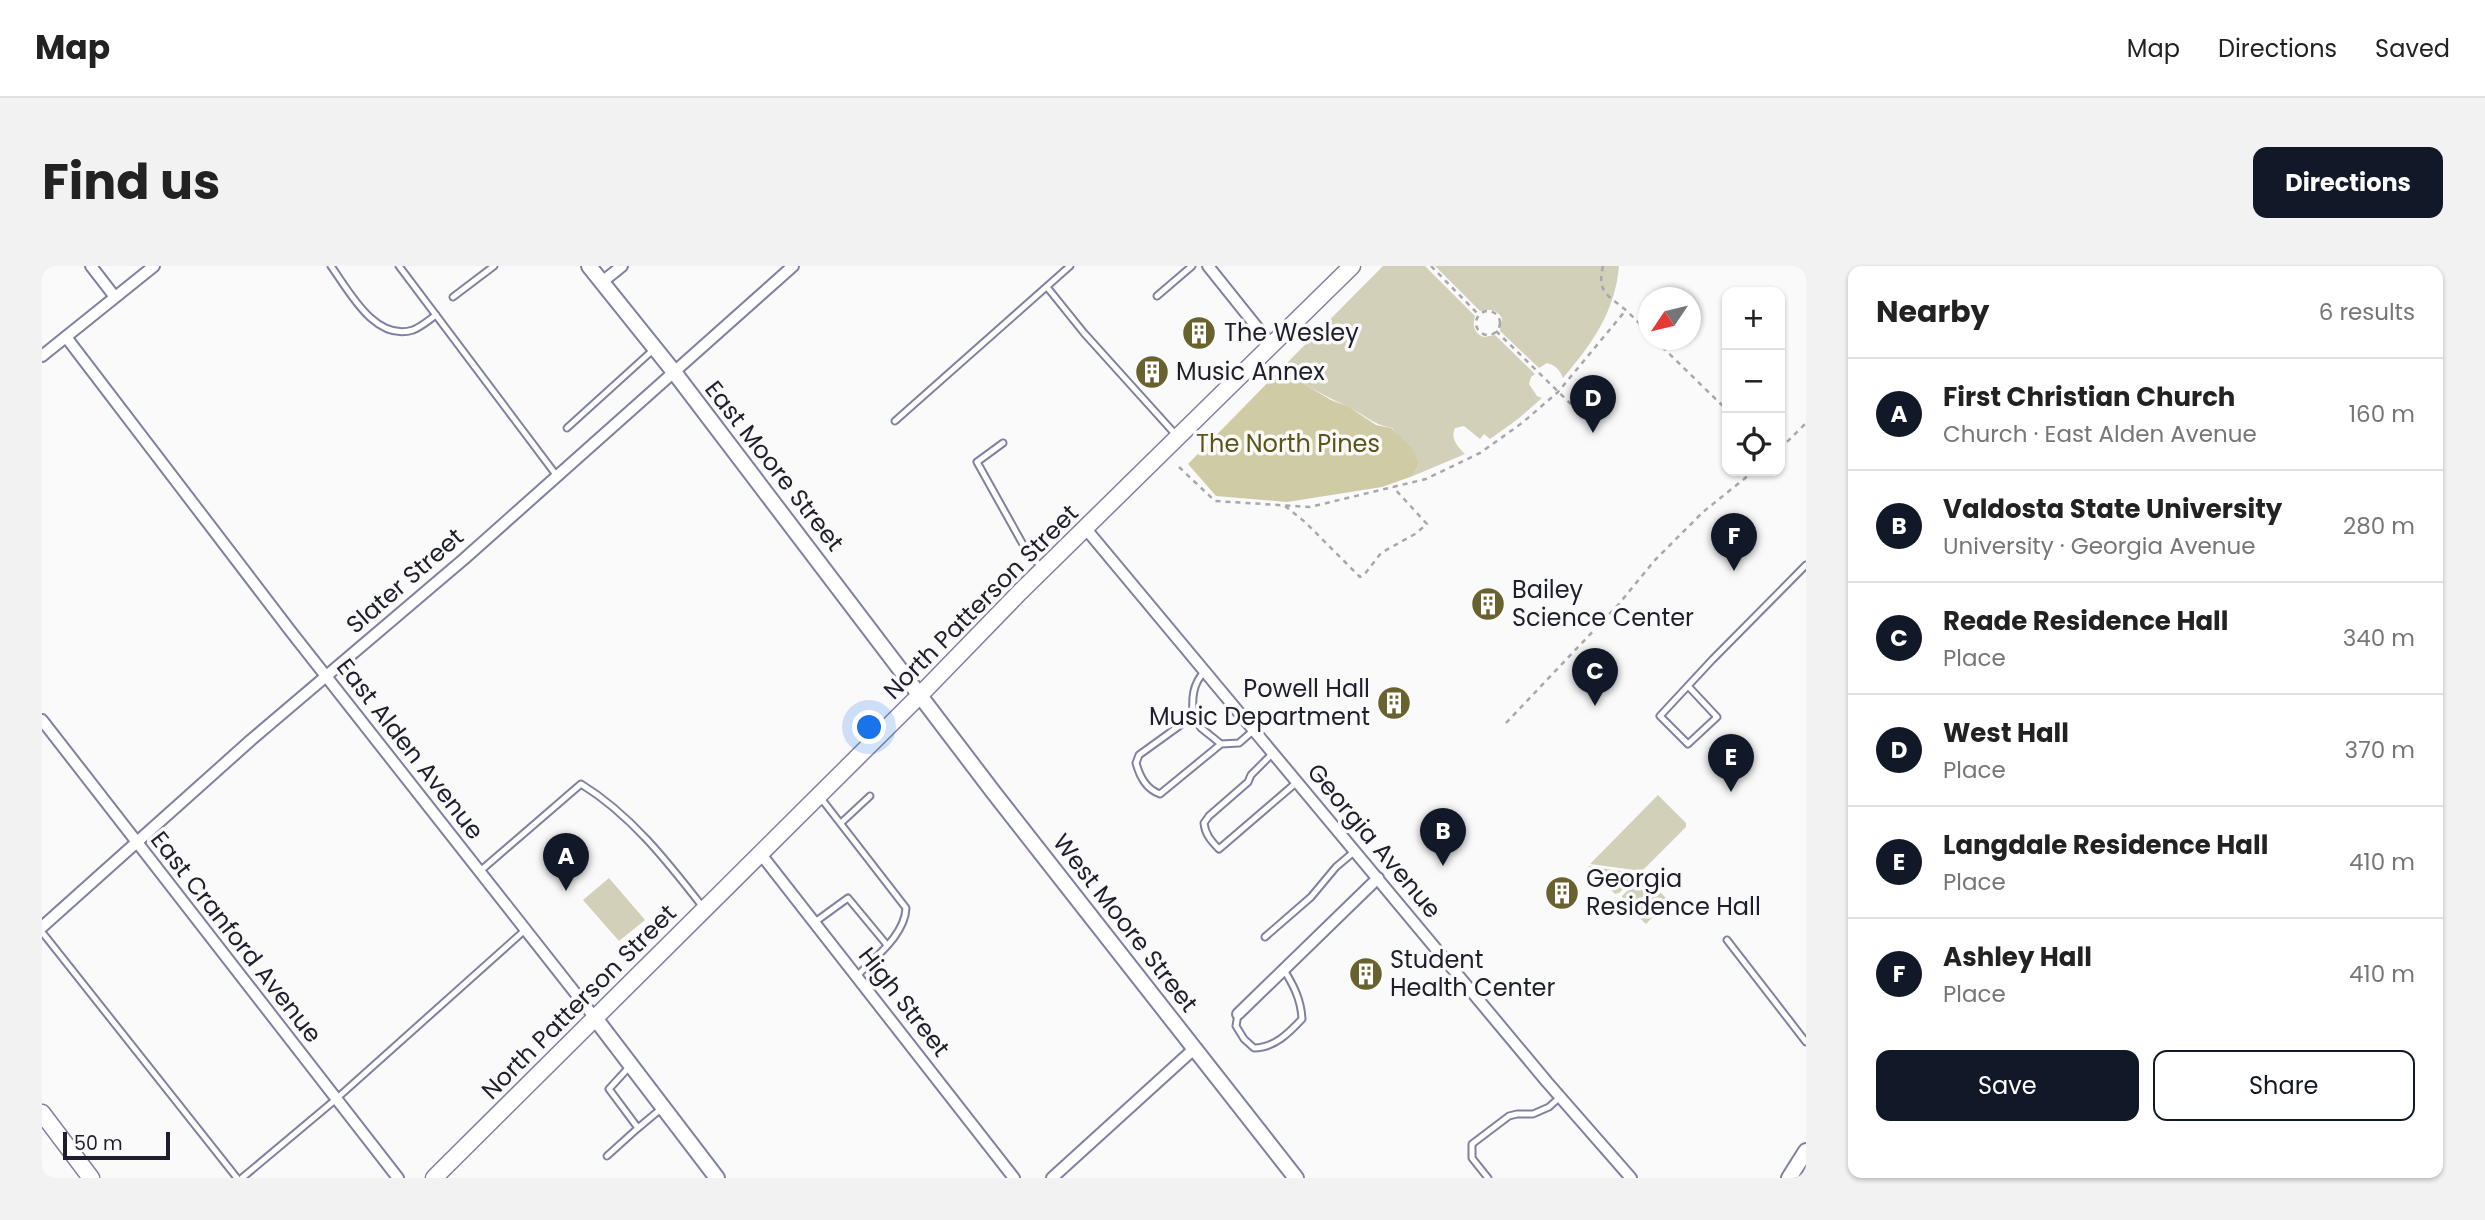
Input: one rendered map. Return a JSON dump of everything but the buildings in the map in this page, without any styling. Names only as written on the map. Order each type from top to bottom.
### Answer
[{"type":"main road","name":"North Patterson Street","points":[[434,1178],[1043,570],[1352,266]]},
{"type":"main road","points":[[45,1121],[91,1178]]},
{"type":"street","points":[[90,266],[115,297]]},
{"type":"street","points":[[42,356],[154,266]]},
{"type":"street","name":"East Moore Street","points":[[589,266],[674,372],[921,694]]},
{"type":"street","points":[[602,282],[622,266]]},
{"type":"street","name":"Slater Street","points":[[42,929],[137,842],[464,559],[793,266]]},
{"type":"street","points":[[1208,266],[1272,346]]},
{"type":"street","name":"East Alden Avenue","points":[[66,337],[326,676],[595,1018]]},
{"type":"street","name":"Georgia Avenue","points":[[1086,529],[1560,1097],[1631,1178]]},
{"type":"street","name":"West Moore Street","points":[[921,694],[995,793],[1296,1178]]},
{"type":"street","name":"East Cranford Avenue","points":[[42,720],[398,1178]]},
{"type":"street","name":"High Street","points":[[760,853],[1014,1178]]},
{"type":"street","points":[[1238,1014],[1378,878]]},
{"type":"street","points":[[595,1018],[717,1178]]},
{"type":"street","points":[[1052,1178],[1195,1048]]},
{"type":"street","points":[[1790,1178],[1806,1151]]},
{"type":"lane","points":[[331,266],[366,314],[386,329],[399,333],[415,330],[436,315]]},
{"type":"lane","points":[[399,266],[557,476]]},
{"type":"lane","points":[[453,297],[494,266]]},
{"type":"lane","points":[[895,421],[1070,266]]},
{"type":"lane","points":[[1157,296],[1192,266]]},
{"type":"lane","points":[[1047,287],[1084,333],[1178,437]]},
{"type":"lane","points":[[567,428],[655,349]]},
{"type":"lane","points":[[1003,443],[977,462],[1025,548],[1043,570]]},
{"type":"lane","points":[[1688,686],[1717,717],[1688,744],[1660,716],[1688,686],[1806,565]]},
{"type":"lane","points":[[1205,671],[1196,680],[1192,698],[1193,716],[1201,728],[1221,744]]},
{"type":"lane","points":[[1193,716],[1139,755],[1136,762],[1143,782],[1151,791],[1160,794],[1221,744],[1239,743],[1254,730]]},
{"type":"lane","points":[[1273,752],[1251,775],[1248,782],[1204,822],[1206,834],[1212,842],[1219,849],[1297,782]]},
{"type":"lane","points":[[480,872],[581,784],[607,800],[670,865],[704,909]]},
{"type":"lane","points":[[818,795],[906,908],[905,920],[887,945],[857,976]]},
{"type":"lane","points":[[841,823],[870,796]]},
{"type":"lane","points":[[1265,937],[1311,897],[1336,867],[1355,851]]},
{"type":"lane","points":[[815,922],[848,898],[887,945]]},
{"type":"lane","points":[[42,929],[237,1178]]},
{"type":"lane","points":[[242,1178],[335,1100],[525,930]]},
{"type":"lane","points":[[1727,940],[1806,1042]]},
{"type":"lane","points":[[1238,1014],[1236,1026],[1244,1039],[1255,1048],[1264,1048],[1276,1042],[1295,1027],[1302,1019],[1301,1007],[1297,990],[1284,970]]},
{"type":"lane","points":[[631,1065],[609,1089],[638,1128]]},
{"type":"lane","points":[[1488,1178],[1472,1158],[1472,1144],[1509,1116],[1533,1115],[1549,1107],[1560,1097]]},
{"type":"lane","points":[[607,1156],[663,1107]]},
{"type":"path","points":[[1431,266],[1479,315]]},
{"type":"path","points":[[1603,266],[1600,279],[1603,290],[1638,323]]},
{"type":"path","points":[[1179,467],[1215,501],[1284,506],[1310,507],[1426,479],[1480,453],[1522,423],[1558,392],[1626,310]]},
{"type":"path","points":[[1488,311],[1496,315],[1500,323],[1496,331],[1488,335],[1479,332],[1476,323],[1479,315],[1488,311]]},
{"type":"path","points":[[1496,331],[1577,410]]},
{"type":"path","points":[[1666,350],[1722,405]]},
{"type":"path","points":[[1785,444],[1806,423]]},
{"type":"path","points":[[1506,723],[1618,605],[1655,560],[1703,512],[1748,476]]},
{"type":"path","points":[[1284,506],[1360,577],[1381,553],[1427,524],[1393,487]]},
{"type":"shaded area","points":[[1383,266],[1425,266],[1475,316],[1474,326],[1478,334],[1484,337],[1495,335],[1535,374],[1529,384],[1537,396],[1542,398],[1490,439],[1484,434],[1480,439],[1464,426],[1455,428],[1454,439],[1465,454],[1413,476],[1419,464],[1392,428],[1374,422],[1280,370]]},
{"type":"shaded area","points":[[1435,266],[1619,266],[1617,283],[1607,313],[1592,340],[1563,378],[1557,368],[1550,364],[1539,368],[1500,331],[1500,315],[1492,310],[1480,311]]},
{"type":"shaded area","points":[[1658,795],[1686,823],[1686,827],[1642,871],[1590,864]]},
{"type":"shaded area","points":[[1588,866],[1639,874],[1615,894],[1606,885],[1606,878],[1598,876]]},
{"type":"shaded area","points":[[1643,875],[1669,901],[1646,924],[1622,901],[1622,896]]},
{"type":"shaded area","points":[[609,878],[645,920],[619,941],[583,900]]},
{"type":"green space","name":"The North Pines","points":[[1280,370],[1331,400],[1349,407],[1376,425],[1391,428],[1412,448],[1419,464],[1413,476],[1382,487],[1287,502],[1216,496],[1188,464]]},
{"type":"place","name":"The Wesley","points":[[1199,333]]},
{"type":"place","name":"Music Annex","points":[[1152,372]]},
{"type":"place","name":"West Hall","points":[[1593,433]]},
{"type":"place","name":"Ashley Hall","points":[[1734,571]]},
{"type":"place","name":"Bailey Science Center","points":[[1488,604]]},
{"type":"place","name":"Powell Hall Music Department","points":[[1394,703]]},
{"type":"place","name":"Reade Residence Hall","points":[[1595,706]]},
{"type":"place","name":"Langdale Residence Hall","points":[[1731,792]]},
{"type":"place","name":"Valdosta State University","points":[[1443,866]]},
{"type":"place","name":"First Christian Church","points":[[566,891]]},
{"type":"place","name":"Georgia Residence Hall","points":[[1562,893]]},
{"type":"place","name":"Student Health Center","points":[[1366,974]]}]
